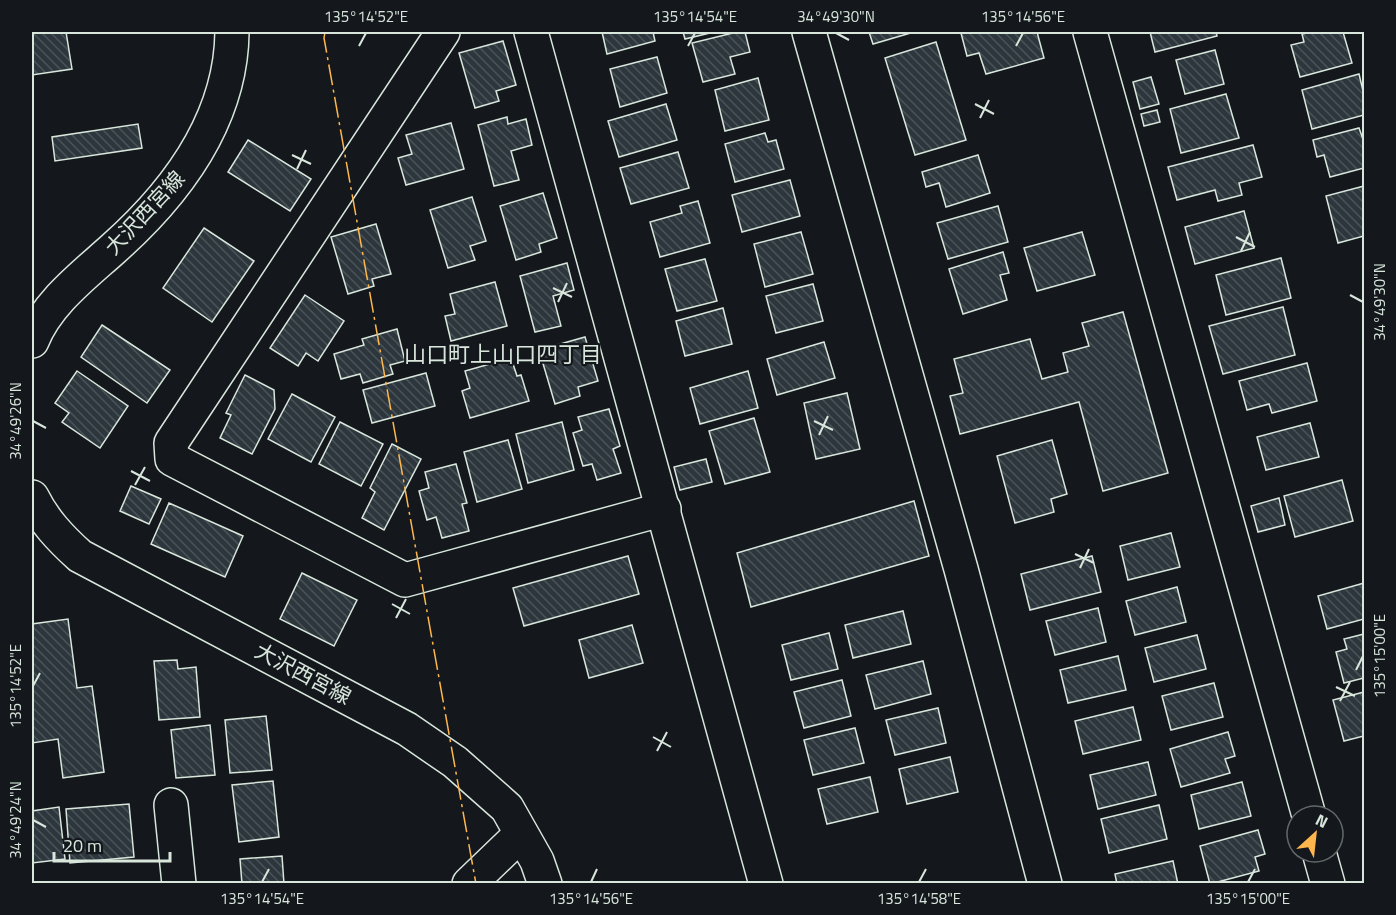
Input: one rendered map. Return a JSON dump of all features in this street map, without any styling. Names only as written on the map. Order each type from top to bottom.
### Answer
[{"type":"street","name":"大沢西宮線","points":[[32,341],[52,309],[65,294],[131,233],[186,170],[206,135],[220,102],[228,74],[232,32]]},
{"type":"street","points":[[443,32],[171,443],[172,459],[405,580],[664,509]]},
{"type":"street","points":[[531,32],[766,884]]},
{"type":"street","points":[[809,32],[961,570],[1044,884]]},
{"type":"street","points":[[1090,32],[1306,804]]},
{"type":"street","name":"大沢西宮線","points":[[32,497],[41,516],[80,556],[416,735],[455,762],[507,808],[537,861],[545,884]]},
{"type":"street","points":[[171,805],[178,884]]},
{"type":"street","points":[[469,884],[521,834]]},
{"type":"street","points":[[1322,864],[1328,884]]},
{"type":"building","points":[[66,32],[72,69],[32,75],[32,33]]},
{"type":"building","points":[[602,32],[653,32],[655,41],[607,54]]},
{"type":"building","points":[[683,32],[714,32],[685,39]]},
{"type":"building","points":[[745,32],[750,52],[730,57],[735,74],[703,82],[692,43]]},
{"type":"building","points":[[869,32],[914,32],[873,44]]},
{"type":"building","points":[[1037,32],[1044,58],[986,74],[979,53],[967,56],[961,33]]},
{"type":"building","points":[[1150,32],[1216,32],[1217,36],[1155,52]]},
{"type":"building","points":[[1343,32],[1352,63],[1300,77],[1291,45],[1304,42],[1302,34]]},
{"type":"building","points":[[503,41],[516,85],[496,91],[499,101],[475,108],[459,53]]},
{"type":"building","points":[[936,42],[966,140],[915,155],[885,58]]},
{"type":"building","points":[[1215,50],[1224,84],[1185,94],[1176,60]]},
{"type":"building","points":[[657,57],[667,93],[620,107],[610,69]]},
{"type":"building","points":[[1359,74],[1364,95],[1364,115],[1312,129],[1302,90]]},
{"type":"building","points":[[1151,77],[1159,104],[1140,109],[1133,82]]},
{"type":"building","points":[[758,78],[769,120],[725,131],[715,90]]},
{"type":"building","points":[[1226,94],[1239,138],[1181,153],[1170,109]]},
{"type":"building","points":[[666,104],[677,140],[619,157],[608,121]]},
{"type":"building","points":[[1157,110],[1160,122],[1144,126],[1141,114]]},
{"type":"building","points":[[507,117],[508,124],[526,119],[532,145],[511,151],[519,180],[494,186],[478,125]]},
{"type":"building","points":[[451,123],[464,169],[406,185],[398,158],[412,154],[406,135]]},
{"type":"building","points":[[138,124],[142,148],[55,161],[52,137]]},
{"type":"building","points":[[1359,128],[1364,142],[1364,168],[1330,177],[1324,155],[1317,157],[1313,140]]},
{"type":"building","points":[[765,133],[768,142],[776,140],[784,169],[735,182],[725,144]]},
{"type":"building","points":[[248,140],[311,179],[290,211],[228,172]]},
{"type":"building","points":[[1253,145],[1262,177],[1239,183],[1242,195],[1218,201],[1215,190],[1177,200],[1168,167]]},
{"type":"building","points":[[678,152],[689,188],[631,204],[620,168]]},
{"type":"building","points":[[978,155],[990,193],[946,207],[939,183],[926,187],[922,172]]},
{"type":"building","points":[[790,180],[800,216],[742,232],[732,195]]},
{"type":"building","points":[[1364,186],[1364,236],[1338,243],[1326,196]]},
{"type":"building","points":[[543,193],[557,238],[539,244],[541,252],[516,260],[500,206]]},
{"type":"building","points":[[472,197],[486,241],[470,246],[475,260],[448,268],[430,210]]},
{"type":"building","points":[[698,201],[710,243],[660,257],[650,222],[682,213],[680,206]]},
{"type":"building","points":[[998,206],[1008,242],[948,259],[937,223]]},
{"type":"building","points":[[1244,211],[1254,248],[1195,264],[1185,227]]},
{"type":"building","points":[[376,224],[391,274],[372,279],[374,286],[348,294],[331,237]]},
{"type":"building","points":[[204,228],[254,261],[212,322],[163,288]]},
{"type":"building","points":[[801,232],[813,274],[765,287],[754,244]]},
{"type":"building","points":[[1082,232],[1095,275],[1037,291],[1024,248]]},
{"type":"building","points":[[1003,252],[1009,273],[1000,275],[1007,300],[963,314],[949,269]]},
{"type":"building","points":[[1281,258],[1291,298],[1226,315],[1216,275]]},
{"type":"building","points":[[705,259],[717,301],[677,311],[665,269]]},
{"type":"building","points":[[567,263],[574,290],[553,296],[561,326],[535,332],[520,276]]},
{"type":"building","points":[[495,282],[507,326],[451,341],[445,316],[455,314],[450,294]]},
{"type":"building","points":[[813,284],[823,321],[776,333],[766,296]]},
{"type":"building","points":[[305,295],[344,321],[318,361],[306,353],[298,366],[270,348]]},
{"type":"building","points":[[1283,307],[1295,355],[1223,374],[1209,326]]},
{"type":"building","points":[[723,308],[732,344],[685,356],[676,321]]},
{"type":"building","points":[[1123,312],[1168,473],[1103,491],[1079,402],[960,434],[950,396],[963,393],[954,359],[1030,339],[1042,379],[1068,372],[1063,353],[1089,346],[1082,323]]},
{"type":"building","points":[[102,325],[170,370],[147,403],[81,357]]},
{"type":"building","points":[[397,329],[405,361],[390,365],[393,374],[363,383],[360,374],[341,379],[334,354],[364,345],[362,339]]},
{"type":"building","points":[[585,337],[598,381],[578,387],[580,396],[555,404],[539,350]]},
{"type":"building","points":[[824,342],[835,378],[777,395],[767,359]]},
{"type":"building","points":[[511,358],[517,376],[521,375],[529,401],[470,418],[462,391],[470,388],[465,371]]},
{"type":"building","points":[[1307,363],[1317,401],[1272,413],[1269,404],[1247,410],[1239,381]]},
{"type":"building","points":[[77,371],[128,406],[100,448],[62,422],[69,413],[55,403]]},
{"type":"building","points":[[748,371],[758,408],[700,424],[690,388]]},
{"type":"building","points":[[426,373],[435,406],[372,423],[363,390]]},
{"type":"building","points":[[245,375],[274,390],[275,409],[252,454],[220,438],[231,415],[226,413]]},
{"type":"building","points":[[847,393],[860,449],[816,459],[804,403]]},
{"type":"building","points":[[292,394],[335,417],[311,462],[268,439]]},
{"type":"building","points":[[609,409],[620,446],[613,449],[621,473],[597,480],[592,464],[583,466],[573,433],[582,430],[578,417]]},
{"type":"building","points":[[754,418],[770,472],[725,484],[709,431]]},
{"type":"building","points":[[340,422],[383,444],[361,486],[319,464]]},
{"type":"building","points":[[562,422],[574,470],[528,483],[516,434]]},
{"type":"building","points":[[1310,423],[1319,457],[1266,470],[1257,437]]},
{"type":"building","points":[[508,440],[522,489],[477,502],[464,452]]},
{"type":"building","points":[[1052,440],[1067,494],[1051,499],[1054,512],[1015,523],[997,456]]},
{"type":"building","points":[[392,444],[421,459],[384,530],[362,518],[375,492],[370,488]]},
{"type":"building","points":[[706,459],[712,482],[680,490],[674,467]]},
{"type":"building","points":[[456,464],[467,503],[462,504],[469,531],[442,538],[436,517],[427,520],[419,491],[429,488],[425,472]]},
{"type":"building","points":[[1342,480],[1353,521],[1295,537],[1284,496]]},
{"type":"building","points":[[131,486],[161,499],[149,524],[120,511]]},
{"type":"building","points":[[1279,498],[1285,525],[1258,532],[1251,506]]},
{"type":"building","points":[[914,501],[929,556],[751,607],[737,553]]},
{"type":"building","points":[[169,503],[243,536],[225,577],[151,544]]},
{"type":"building","points":[[1171,533],[1180,567],[1128,580],[1120,546]]},
{"type":"building","points":[[628,556],[639,594],[524,626],[513,588]]},
{"type":"building","points":[[1092,556],[1101,592],[1030,610],[1021,574]]},
{"type":"building","points":[[302,573],[357,600],[334,646],[280,619]]},
{"type":"building","points":[[1364,583],[1364,619],[1327,629],[1318,596]]},
{"type":"building","points":[[1177,587],[1186,622],[1135,635],[1126,601]]},
{"type":"building","points":[[1098,608],[1106,642],[1055,655],[1046,621]]},
{"type":"building","points":[[903,611],[911,644],[853,658],[845,625]]},
{"type":"building","points":[[68,619],[77,688],[92,686],[104,772],[63,778],[58,739],[32,743],[32,624]]},
{"type":"building","points":[[632,625],[643,663],[589,678],[579,640]]},
{"type":"building","points":[[829,633],[838,669],[791,680],[782,645]]},
{"type":"building","points":[[1364,634],[1364,678],[1344,683],[1336,652],[1347,649],[1344,639]]},
{"type":"building","points":[[1197,635],[1206,669],[1154,682],[1145,648]]},
{"type":"building","points":[[1118,656],[1126,690],[1068,703],[1060,670]]},
{"type":"building","points":[[177,660],[178,669],[196,667],[200,717],[159,720],[154,661]]},
{"type":"building","points":[[923,661],[931,694],[875,709],[866,675]]},
{"type":"building","points":[[842,680],[851,716],[804,728],[794,692]]},
{"type":"building","points":[[1214,683],[1223,717],[1171,730],[1162,696]]},
{"type":"building","points":[[1364,692],[1364,736],[1344,741],[1333,700]]},
{"type":"building","points":[[1133,707],[1141,740],[1083,754],[1075,721]]},
{"type":"building","points":[[938,708],[946,743],[895,755],[886,720]]},
{"type":"building","points":[[266,716],[272,770],[230,773],[225,720]]},
{"type":"building","points":[[210,725],[215,775],[176,778],[171,730]]},
{"type":"building","points":[[855,728],[864,763],[813,775],[804,740]]},
{"type":"building","points":[[1228,732],[1235,756],[1225,759],[1230,773],[1181,787],[1170,749]]},
{"type":"building","points":[[950,757],[958,792],[907,804],[899,769]]},
{"type":"building","points":[[1148,762],[1156,795],[1098,809],[1090,775]]},
{"type":"building","points":[[870,777],[878,812],[827,824],[818,789]]},
{"type":"building","points":[[273,781],[279,837],[239,842],[232,785]]},
{"type":"building","points":[[1242,782],[1251,816],[1199,829],[1191,795]]},
{"type":"building","points":[[129,804],[134,857],[70,863],[66,809]]},
{"type":"building","points":[[1159,805],[1167,839],[1109,853],[1101,819]]},
{"type":"building","points":[[59,807],[65,859],[32,863],[32,811]]},
{"type":"building","points":[[1258,830],[1265,854],[1255,857],[1259,871],[1210,884],[1200,846]]},
{"type":"building","points":[[282,856],[284,884],[242,884],[240,859]]},
{"type":"building","points":[[1173,861],[1178,884],[1117,884],[1115,874]]},
{"type":"power","points":[[325,32],[324,38],[476,884]]},
{"type":"district","name":"山口町上山口四丁目","points":[[503,354]]}]
